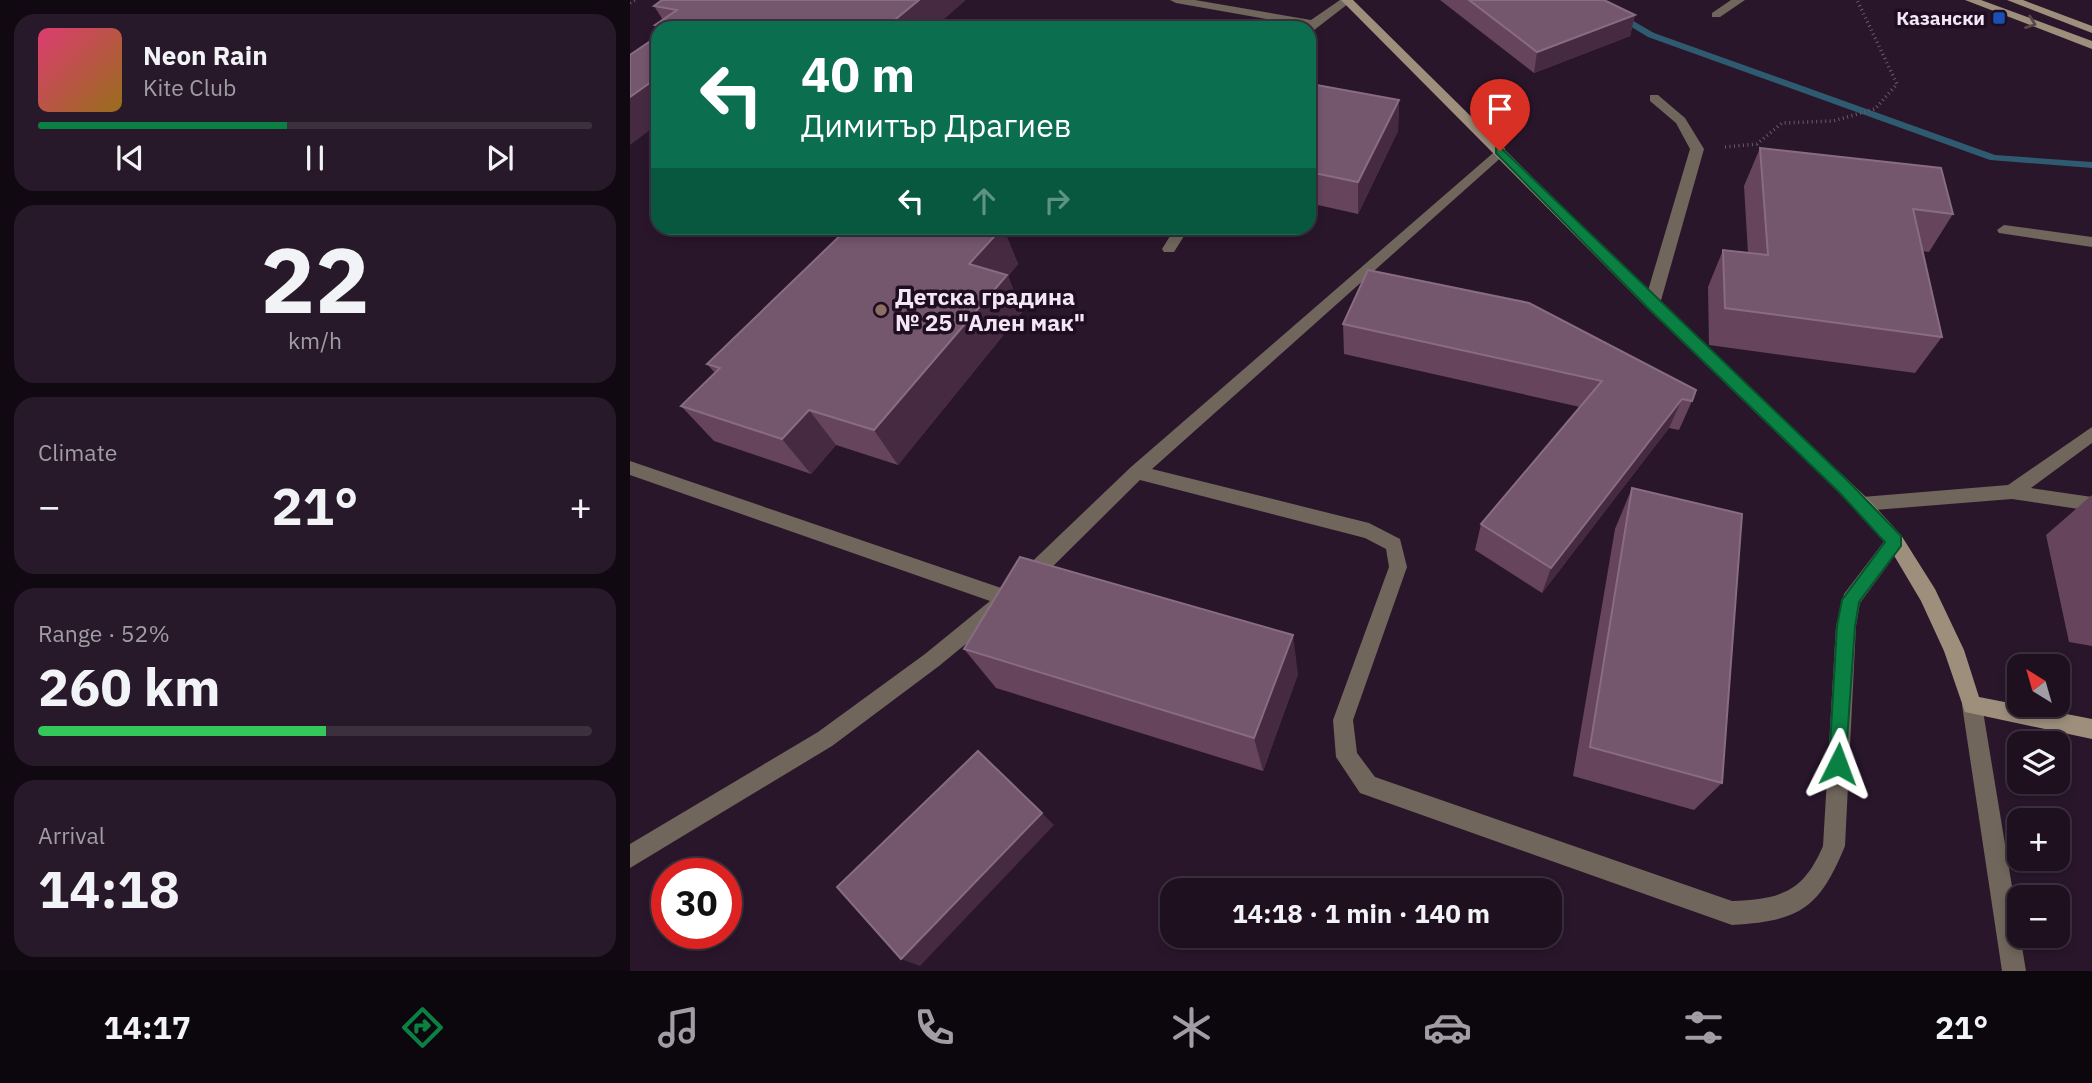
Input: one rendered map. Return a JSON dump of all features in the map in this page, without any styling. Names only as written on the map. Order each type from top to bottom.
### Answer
[{"type":"street","points":[[1176,0],[1281,21]]},
{"type":"street","points":[[1316,23],[1347,0],[1652,304],[1861,504],[1895,541],[1928,595],[1954,650],[1972,705],[2014,971]]},
{"type":"street","points":[[1716,15],[1739,0]]},
{"type":"street","points":[[1971,0],[2092,45]]},
{"type":"street","points":[[2013,0],[2092,30]]},
{"type":"street","points":[[1652,304],[1697,149],[1681,121],[1654,98]]},
{"type":"street","points":[[630,857],[825,738],[932,660],[1007,598],[1137,472],[1500,151]]},
{"type":"street","points":[[2004,230],[2092,242]]},
{"type":"street","points":[[1169,249],[1178,235]]},
{"type":"street","points":[[2012,492],[2092,434]]},
{"type":"street","points":[[630,468],[1007,598]]},
{"type":"street","points":[[1137,472],[1369,531],[1394,545],[1398,567],[1343,720],[1347,757],[1368,785],[1732,913],[1774,911],[1802,897],[1823,875],[1834,846],[1846,626],[1851,600],[1895,541]]},
{"type":"street","points":[[1861,504],[2012,492],[2092,504]]},
{"type":"street","points":[[1972,705],[2092,729]]},
{"type":"path","points":[[630,3],[635,0]]},
{"type":"path","points":[[1697,149],[1758,144],[1782,123],[1833,121],[1875,109],[1897,84],[1857,0]]},
{"type":"building","points":[[662,0],[919,0],[894,21],[661,21],[677,10],[654,6]]},
{"type":"building","points":[[1469,0],[1604,0],[1635,15],[1537,52]]},
{"type":"building","points":[[651,41],[651,82],[630,97],[630,55]]},
{"type":"building","points":[[1316,85],[1399,100],[1358,182],[1316,173]]},
{"type":"building","points":[[1760,148],[1941,168],[1953,214],[1913,209],[1942,337],[1725,308],[1723,250],[1768,255]]},
{"type":"building","points":[[841,235],[996,235],[969,264],[1007,275],[874,430],[809,410],[782,439],[681,406],[720,368],[707,364]]},
{"type":"building","points":[[1368,270],[1529,303],[1696,390],[1692,401],[1682,399],[1551,568],[1481,524],[1602,381],[1343,324]]},
{"type":"building","points":[[1632,488],[1742,514],[1722,783],[1590,747]]},
{"type":"building","points":[[1020,557],[1293,635],[1254,738],[964,649]]},
{"type":"building","points":[[978,751],[1042,813],[901,959],[837,887]]},
{"type":"waterway","points":[[1591,0],[1651,35],[1994,158],[2092,165]]},
{"type":"place","name":"Казански","points":[[1999,18]]},
{"type":"place","name":"Детска градина № 25 \"Ален мак\"","points":[[881,310]]},
{"type":"route","points":[[1500,151],[1652,304],[1845,488],[1895,541],[1864,578],[1851,600],[1846,626],[1838,764]]}]
